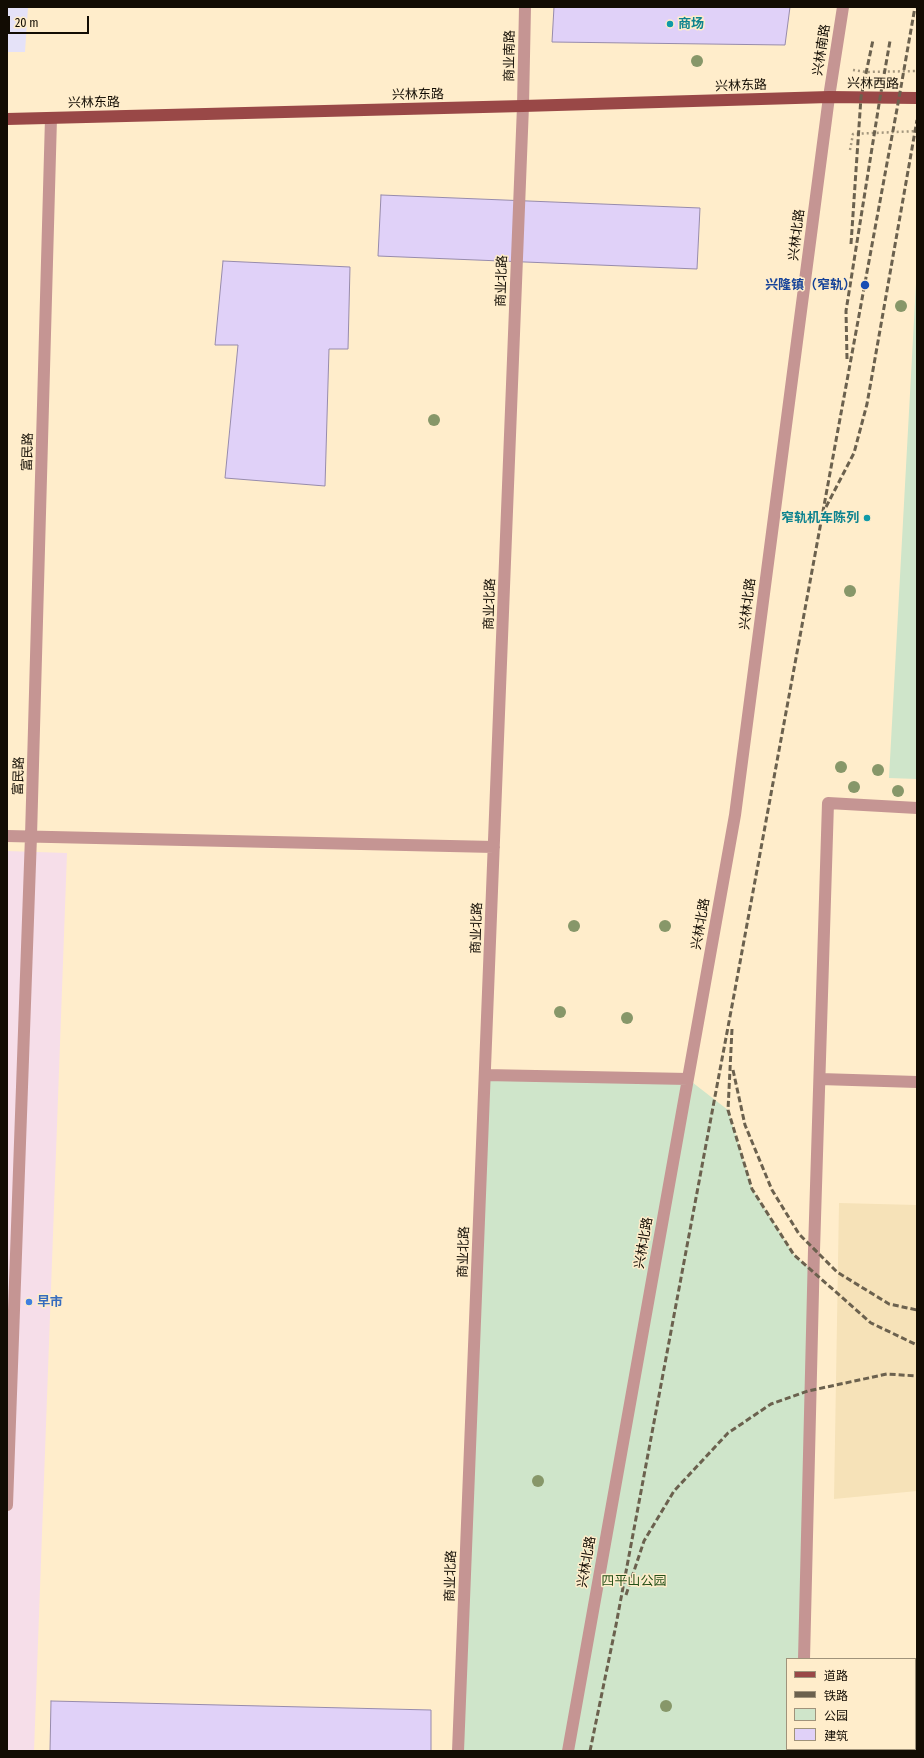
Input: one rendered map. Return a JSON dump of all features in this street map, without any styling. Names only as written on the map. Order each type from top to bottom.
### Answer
[{"type":"main road","name":"兴林东路","points":[[7,119],[829,97]]},
{"type":"main road","name":"兴林西路","points":[[829,97],[917,98]]},
{"type":"street","name":"商业南路","points":[[523,106],[525,7]]},
{"type":"street","name":"兴林南路","points":[[829,97],[843,7]]},
{"type":"street","name":"兴林北路","points":[[568,1751],[735,815],[829,97]]},
{"type":"street","name":"商业北路","points":[[458,1751],[523,106]]},
{"type":"street","name":"富民路","points":[[7,1505],[31,836],[51,118]]},
{"type":"street","points":[[804,1658],[814,1242],[828,803],[917,808]]},
{"type":"street","points":[[7,836],[494,847]]},
{"type":"street","points":[[485,1075],[688,1079]]},
{"type":"street","points":[[820,1079],[917,1082]]},
{"type":"path","points":[[852,70],[866,72],[917,71]]},
{"type":"path","points":[[850,150],[853,134],[917,131]]},
{"type":"shaded area","points":[[7,7],[28,7],[25,52],[7,52]]},
{"type":"shaded area","name":"早市","points":[[7,851],[67,853],[34,1751],[7,1751]]},
{"type":"shaded area","points":[[839,1203],[917,1205],[917,1491],[834,1499]]},
{"type":"green space","points":[[917,265],[917,779],[889,778]]},
{"type":"green space","name":"四平山公园","points":[[485,1075],[688,1079],[728,1110],[752,1189],[794,1255],[815,1273],[802,1658],[786,1658],[786,1750],[800,1751],[458,1751]]},
{"type":"building","name":"商场","points":[[554,7],[790,7],[785,45],[552,42]]},
{"type":"building","points":[[381,195],[700,208],[697,269],[378,256]]},
{"type":"building","points":[[223,261],[350,267],[348,349],[329,349],[325,486],[225,478],[238,345],[215,345]]},
{"type":"building","points":[[51,1701],[431,1710],[431,1751],[50,1751]]},
{"type":"railway","points":[[590,1751],[616,1625],[734,995],[915,7]]},
{"type":"railway","points":[[851,244],[861,97],[873,40]]},
{"type":"railway","points":[[847,359],[846,311],[890,41]]},
{"type":"railway","points":[[826,507],[854,453],[867,404],[917,120]]},
{"type":"railway","points":[[732,1029],[728,1110],[752,1189],[794,1255],[871,1323],[917,1345]]},
{"type":"railway","points":[[733,1070],[745,1125],[772,1190],[799,1234],[837,1272],[889,1304],[917,1310]]},
{"type":"railway","points":[[626,1595],[644,1541],[674,1491],[728,1433],[771,1404],[808,1391],[887,1374],[917,1376]]},
{"type":"place","name":"商场","points":[[670,24]]},
{"type":"place","name":"兴隆镇（窄轨）","points":[[865,285]]},
{"type":"place","name":"窄轨机车陈列","points":[[867,518]]},
{"type":"place","name":"早市","points":[[29,1302]]}]
